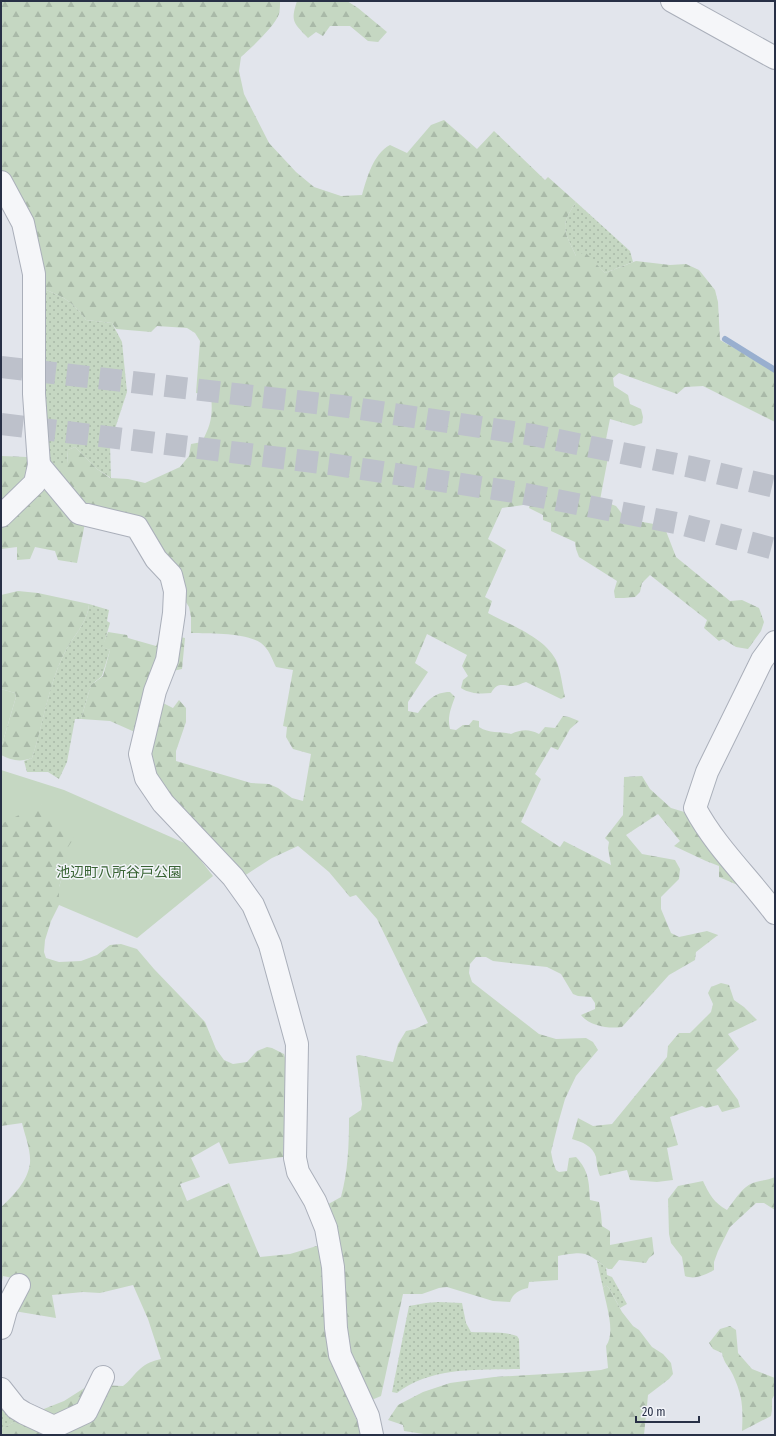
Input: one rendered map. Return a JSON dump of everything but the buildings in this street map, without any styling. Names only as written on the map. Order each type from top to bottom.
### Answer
[{"type":"street","points":[[672,1],[775,58]]},
{"type":"street","points":[[1,182],[23,223],[34,274],[34,394],[39,465],[35,483],[1,516]]},
{"type":"street","points":[[39,465],[79,513],[137,527],[156,559],[171,574],[175,591],[174,613],[167,660],[155,691],[140,754],[146,778],[163,803],[233,877],[253,905],[270,944],[297,1044],[295,1158],[298,1172],[315,1201],[326,1228],[332,1267],[336,1328],[340,1354],[368,1416],[372,1435]]},
{"type":"street","points":[[775,642],[769,665],[707,772],[695,808],[704,826],[775,913]]},
{"type":"street","points":[[1,1328],[6,1310],[19,1285]]},
{"type":"street","points":[[1,1389],[16,1408],[54,1427],[86,1412],[103,1377]]},
{"type":"green space","points":[[1,1],[280,1],[277,19],[262,37],[241,57],[239,71],[244,94],[269,143],[296,172],[314,187],[341,196],[362,195],[375,160],[384,149],[390,145],[407,153],[431,125],[444,120],[477,149],[494,131],[545,180],[548,177],[576,202],[567,218],[565,229],[576,256],[585,252],[605,273],[636,261],[670,265],[686,264],[699,270],[715,290],[718,302],[720,340],[775,371],[775,422],[703,386],[685,387],[677,394],[619,373],[613,378],[614,386],[628,395],[630,404],[641,409],[643,417],[642,423],[634,426],[610,419],[605,444],[610,447],[600,500],[616,506],[626,519],[654,524],[666,531],[676,557],[730,601],[742,600],[759,608],[764,622],[761,631],[748,649],[736,647],[723,639],[719,641],[704,628],[707,620],[650,575],[642,583],[640,592],[635,597],[615,598],[614,591],[617,581],[579,557],[575,542],[551,531],[551,523],[543,520],[543,515],[529,508],[530,504],[502,508],[488,539],[506,550],[485,597],[492,601],[488,613],[526,632],[551,652],[558,664],[565,697],[561,699],[526,682],[515,686],[498,686],[491,693],[476,693],[464,690],[461,688],[463,680],[468,676],[462,666],[467,655],[427,634],[415,663],[428,672],[408,702],[408,711],[418,713],[435,695],[450,692],[455,697],[449,717],[450,729],[456,730],[463,725],[469,725],[473,720],[479,721],[479,727],[491,732],[511,734],[525,730],[539,734],[545,727],[555,728],[563,716],[579,721],[570,729],[558,750],[551,747],[535,774],[541,779],[521,822],[560,847],[564,841],[611,865],[608,848],[609,842],[605,838],[623,815],[624,777],[642,776],[650,789],[671,808],[691,814],[749,890],[719,877],[719,866],[674,846],[680,841],[658,814],[626,835],[642,854],[675,860],[680,869],[679,879],[661,897],[661,909],[671,933],[679,937],[707,931],[718,935],[696,952],[695,960],[669,975],[622,1027],[611,1028],[600,1026],[585,1019],[581,1015],[595,1009],[595,1003],[591,997],[573,994],[561,974],[547,967],[493,961],[486,957],[476,957],[470,964],[469,973],[472,982],[539,1034],[556,1039],[586,1038],[593,1042],[598,1050],[576,1076],[565,1099],[551,1152],[553,1162],[556,1170],[559,1172],[567,1171],[569,1158],[576,1157],[584,1167],[588,1177],[590,1200],[599,1202],[602,1226],[610,1231],[610,1245],[652,1237],[654,1254],[646,1263],[619,1260],[612,1269],[608,1269],[595,1259],[585,1254],[580,1253],[558,1256],[558,1280],[529,1282],[528,1288],[517,1292],[510,1302],[493,1301],[447,1287],[422,1294],[403,1294],[381,1396],[374,1399],[363,1396],[352,1359],[323,1207],[341,1197],[348,1158],[349,1118],[361,1110],[362,1104],[356,1056],[359,1055],[393,1062],[398,1044],[406,1031],[428,1023],[377,919],[356,895],[350,897],[329,872],[298,846],[272,858],[241,878],[167,800],[146,760],[163,703],[173,708],[179,700],[186,708],[186,722],[176,751],[176,761],[251,783],[269,784],[278,788],[292,798],[303,801],[311,754],[293,749],[286,737],[287,727],[283,726],[293,670],[276,667],[266,648],[254,639],[227,634],[191,633],[191,617],[189,607],[138,526],[87,513],[77,563],[58,560],[55,551],[35,547],[30,559],[17,560],[17,547],[1,549],[1,456],[27,457],[32,470],[47,464],[67,464],[68,450],[75,447],[97,469],[110,478],[128,479],[145,483],[180,467],[189,456],[191,444],[202,442],[209,425],[212,409],[211,395],[196,393],[200,341],[195,333],[187,328],[157,326],[151,332],[116,329],[112,323],[86,320],[77,308],[67,300],[42,288],[1,196]]},
{"type":"green space","points":[[297,1],[347,1],[358,8],[387,32],[378,42],[368,41],[350,26],[330,26],[323,36],[316,32],[308,38],[299,29],[295,22],[294,14]]},
{"type":"green space","points":[[576,202],[630,251],[633,262],[605,273],[595,263],[576,256],[566,234],[565,223]]},
{"type":"green space","points":[[42,288],[67,300],[77,308],[86,320],[112,323],[122,342],[127,392],[110,444],[111,478],[97,469],[75,447],[68,450],[67,464],[47,464],[39,411]]},
{"type":"green space","points":[[18,591],[38,593],[89,604],[86,616],[66,650],[55,676],[32,758],[24,760],[13,760],[1,755],[1,748],[16,697],[15,693],[1,689],[1,595]]},
{"type":"green space","points":[[89,604],[109,610],[107,621],[110,623],[103,647],[110,650],[102,676],[91,685],[81,719],[75,719],[67,762],[59,779],[48,772],[27,772],[24,761],[32,758],[55,676],[66,650],[86,616]]},
{"type":"green space","points":[[164,626],[180,637],[185,638],[182,669],[168,672],[137,733],[110,721],[81,719],[91,685],[103,676],[110,650],[102,647],[108,632],[127,635],[128,638],[156,646]]},
{"type":"green space","points":[[1,689],[15,693],[16,697],[1,748]]},
{"type":"green space","name":"池辺町八所谷戸公園","points":[[1,770],[64,790],[189,845],[213,876],[137,938],[59,905],[59,887],[64,871],[68,847],[74,838],[41,804],[1,824]]},
{"type":"green space","points":[[1,781],[41,804],[92,813],[64,871],[59,887],[59,905],[51,921],[45,940],[44,952],[46,958],[59,962],[81,961],[97,955],[110,945],[121,944],[137,949],[205,1022],[216,1049],[224,1060],[233,1064],[247,1062],[257,1051],[267,1047],[284,1054],[287,1064],[283,1157],[229,1164],[219,1142],[191,1158],[200,1177],[180,1184],[187,1201],[229,1183],[260,1257],[290,1254],[320,1245],[324,1271],[323,1305],[328,1352],[360,1428],[361,1435],[1,1435],[1,1429],[26,1416],[64,1401],[86,1387],[97,1385],[123,1386],[145,1365],[152,1361],[161,1359],[148,1319],[133,1285],[100,1293],[83,1292],[52,1295],[56,1318],[14,1311],[22,1280],[3,1276],[1,1287],[1,1207],[15,1193],[23,1182],[29,1170],[30,1158],[29,1148],[22,1123],[1,1126]]},
{"type":"green space","points":[[721,983],[729,985],[734,1000],[744,1007],[757,1020],[728,1034],[739,1049],[716,1070],[738,1100],[740,1107],[722,1112],[718,1105],[706,1108],[702,1106],[670,1117],[678,1145],[667,1148],[673,1180],[657,1182],[630,1180],[627,1170],[600,1176],[595,1153],[590,1147],[572,1139],[578,1118],[593,1126],[612,1124],[667,1057],[668,1046],[679,1033],[690,1033],[711,1012],[713,1004],[708,993],[711,987]]},
{"type":"green space","points":[[775,1177],[775,1210],[764,1203],[756,1203],[730,1227],[718,1251],[714,1262],[714,1270],[696,1277],[685,1276],[682,1257],[671,1243],[669,1234],[668,1199],[678,1186],[703,1181],[712,1198],[727,1210],[747,1186]]},
{"type":"green space","points":[[597,1261],[606,1267],[607,1275],[612,1277],[627,1304],[620,1308],[609,1288],[606,1285],[603,1288]]},
{"type":"green space","points":[[606,1285],[622,1312],[633,1326],[639,1330],[652,1347],[663,1354],[671,1363],[673,1374],[669,1379],[648,1395],[644,1435],[430,1435],[404,1431],[403,1425],[388,1420],[398,1405],[423,1392],[450,1383],[494,1377],[580,1372],[608,1368],[606,1346],[609,1340],[610,1326],[603,1288]]},
{"type":"green space","points":[[438,1302],[462,1303],[466,1323],[471,1332],[501,1333],[517,1336],[519,1339],[520,1369],[456,1371],[425,1378],[410,1384],[397,1393],[392,1392],[409,1306]]},
{"type":"green space","points":[[730,1326],[736,1330],[738,1353],[752,1369],[775,1378],[775,1394],[772,1399],[771,1416],[742,1431],[742,1403],[739,1390],[722,1353],[713,1349],[709,1343],[720,1329]]},
{"type":"green space","points":[[1,1400],[26,1416],[1,1429]]},
{"type":"waterway","points":[[725,339],[775,370]]},
{"type":"tunnel","points":[[1,367],[341,406],[533,435],[691,467],[775,487]]},
{"type":"tunnel","points":[[1,424],[330,464],[520,493],[676,523],[775,549]]}]
